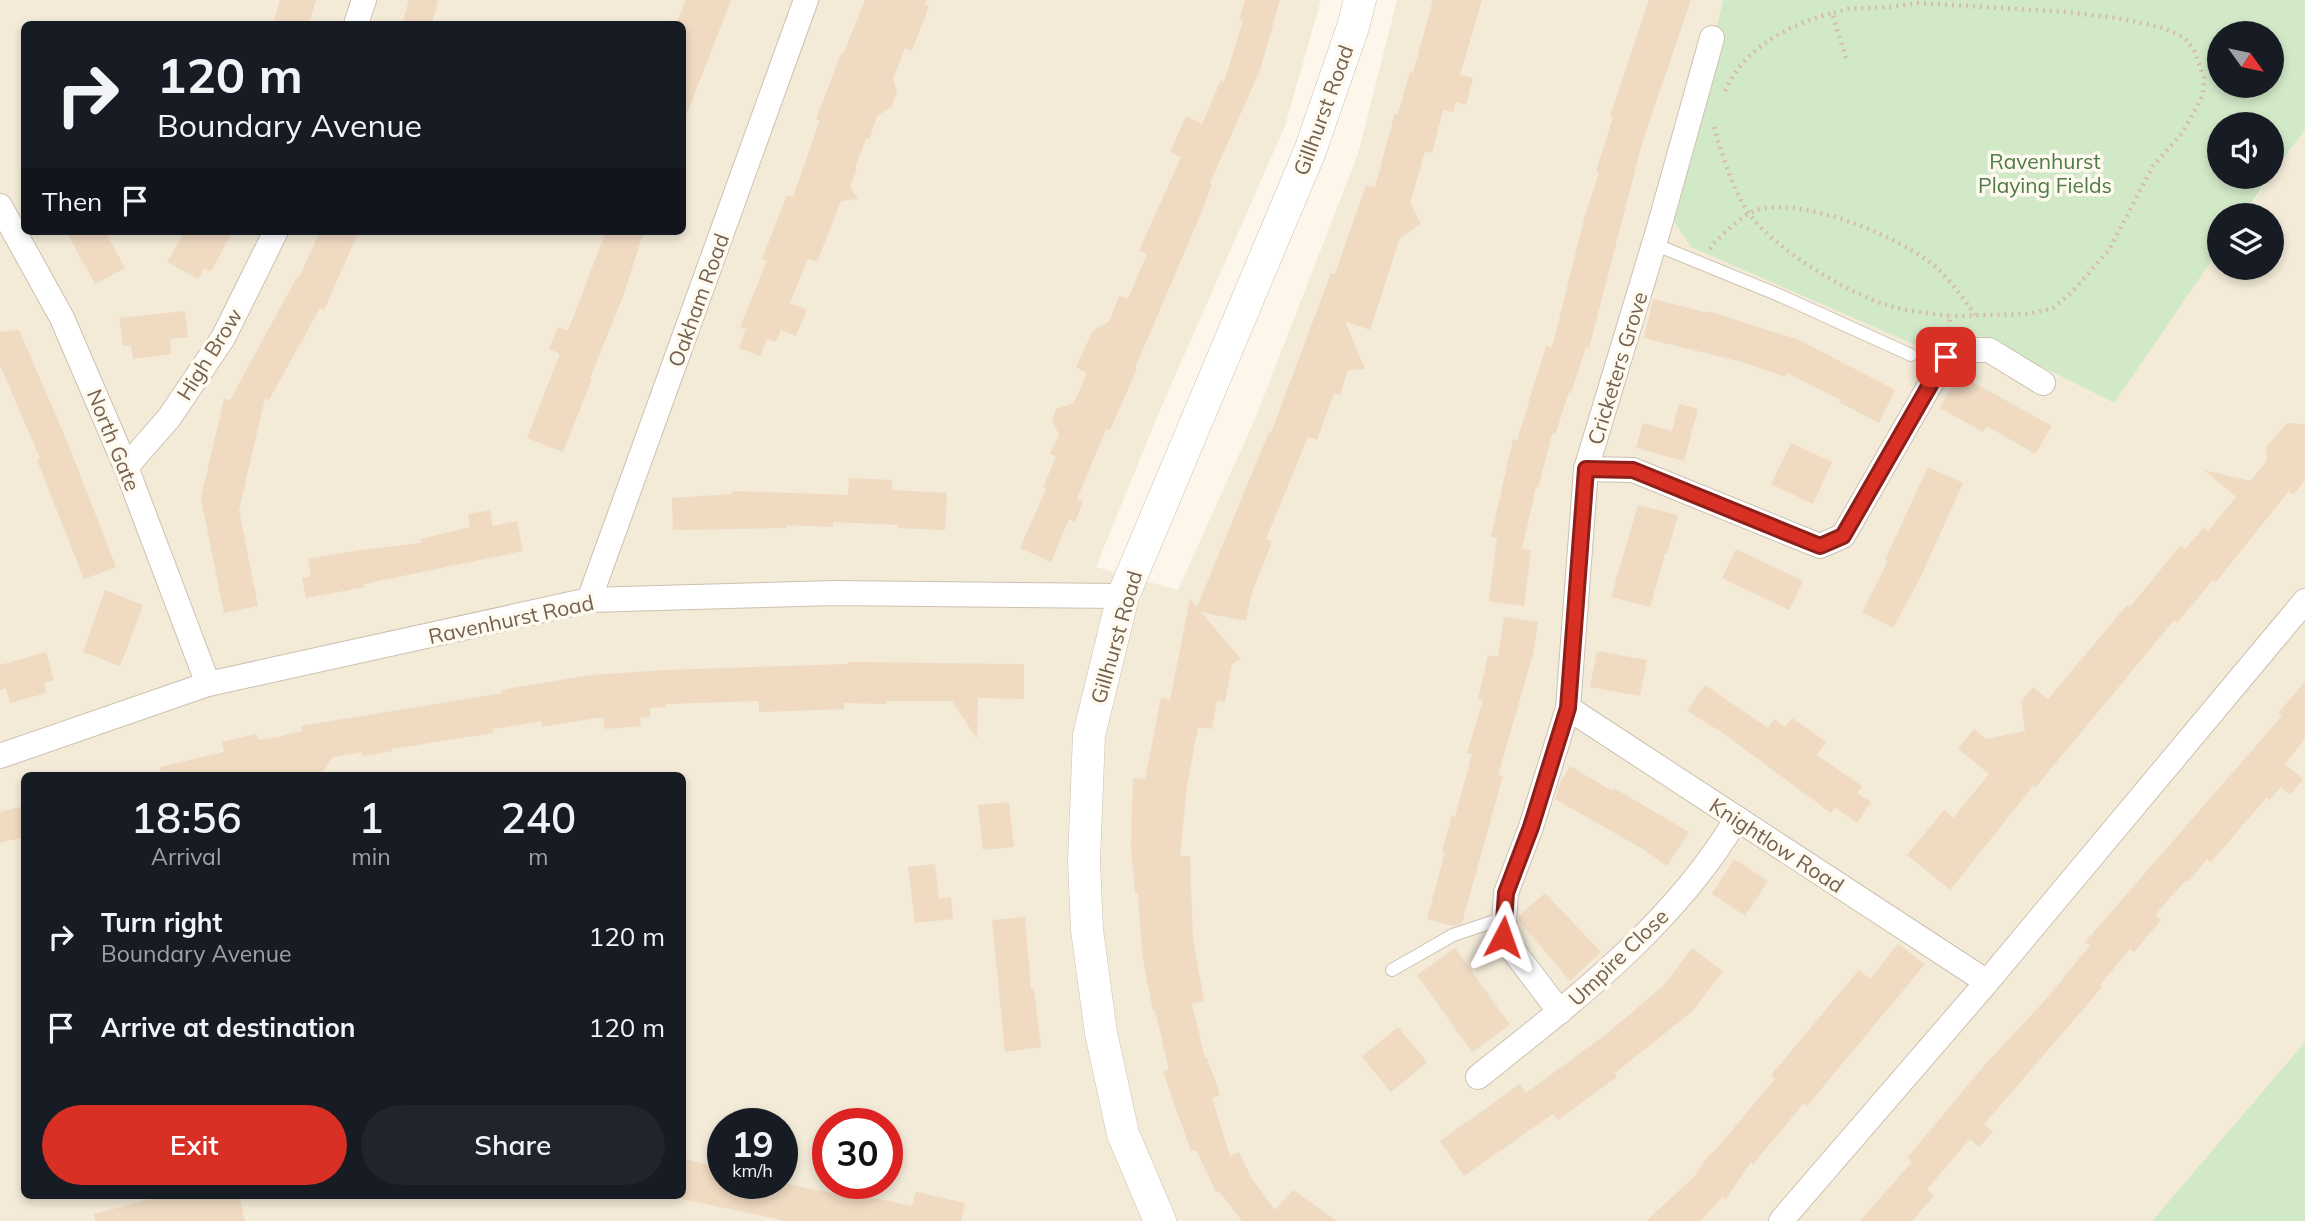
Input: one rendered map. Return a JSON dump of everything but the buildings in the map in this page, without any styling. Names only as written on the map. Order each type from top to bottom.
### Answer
[{"type":"street","points":[[357,21],[363,0]]},
{"type":"street","name":"Oakham Road","points":[[589,600],[806,0]]},
{"type":"street","name":"Gillhurst Road","points":[[1160,1221],[1123,1133],[1101,1033],[1087,930],[1084,861],[1089,735],[1123,596],[1310,151],[1360,0]]},
{"type":"street","name":"Cricketers Grove","points":[[1560,1012],[1503,937],[1506,893],[1531,827],[1568,708],[1586,469],[1654,244],[1712,38]]},
{"type":"street","name":"North Gate","points":[[0,206],[62,318],[125,467],[208,684]]},
{"type":"street","name":"High Brow","points":[[125,467],[169,418],[223,338],[274,235]]},
{"type":"street","points":[[1586,469],[1633,470],[1820,546],[1843,536],[1946,357],[1960,350],[1989,350],[2043,383]]},
{"type":"street","name":"Ravenhurst Road","points":[[0,756],[208,684],[589,600],[835,593],[1123,596]]},
{"type":"street","points":[[1781,1221],[1987,982],[2305,601]]},
{"type":"street","name":"Knightlow Road","points":[[1568,708],[1987,982]]},
{"type":"street","name":"Umpire Close","points":[[1478,1077],[1592,986],[1663,916],[1722,844],[1737,818]]},
{"type":"lane","points":[[1654,244],[1781,296],[1911,355]]},
{"type":"lane","points":[[1392,970],[1453,935],[1504,918]]},
{"type":"path","points":[[1707,133],[1712,122],[1732,181],[1750,214],[1763,230],[1828,278],[1888,306],[1950,316],[2028,314],[2053,308],[2071,293],[2109,250],[2153,166],[2183,132],[2203,95],[2204,78],[2194,50],[2185,38],[2164,28],[2124,19],[2067,12],[1918,3],[1848,9],[1811,19],[1757,48],[1730,80],[1721,101]]},
{"type":"path","points":[[1832,13],[1846,58]]},
{"type":"path","points":[[1704,265],[1712,245],[1750,214],[1774,208],[1811,211],[1891,237],[1937,268],[1976,316]]},
{"type":"path","points":[[1946,357],[1950,316]]},
{"type":"shaded area","points":[[0,0],[1321,0],[1285,126],[1157,417],[1096,567],[1178,590],[1255,419],[1358,154],[1397,0],[1723,0],[1673,219],[1962,327],[2113,403],[2207,267],[2207,280],[2284,280],[2284,203],[2252,203],[2262,189],[2284,189],[2284,159],[2305,130],[2305,1042],[2152,1221],[0,1221]]},
{"type":"green space","name":"Ravenhurst Playing Fields","points":[[1723,0],[2305,0],[2305,130],[2284,158],[2284,112],[2207,112],[2207,189],[2261,189],[2251,203],[2207,203],[2207,267],[2114,403],[1962,327],[1932,352],[1691,247],[1673,220]]},
{"type":"green space","points":[[2305,1042],[2305,1221],[2152,1221]]},
{"type":"route","points":[[1503,937],[1506,893],[1531,827],[1568,708],[1586,469],[1633,470],[1820,546],[1843,536],[1946,357]]}]
